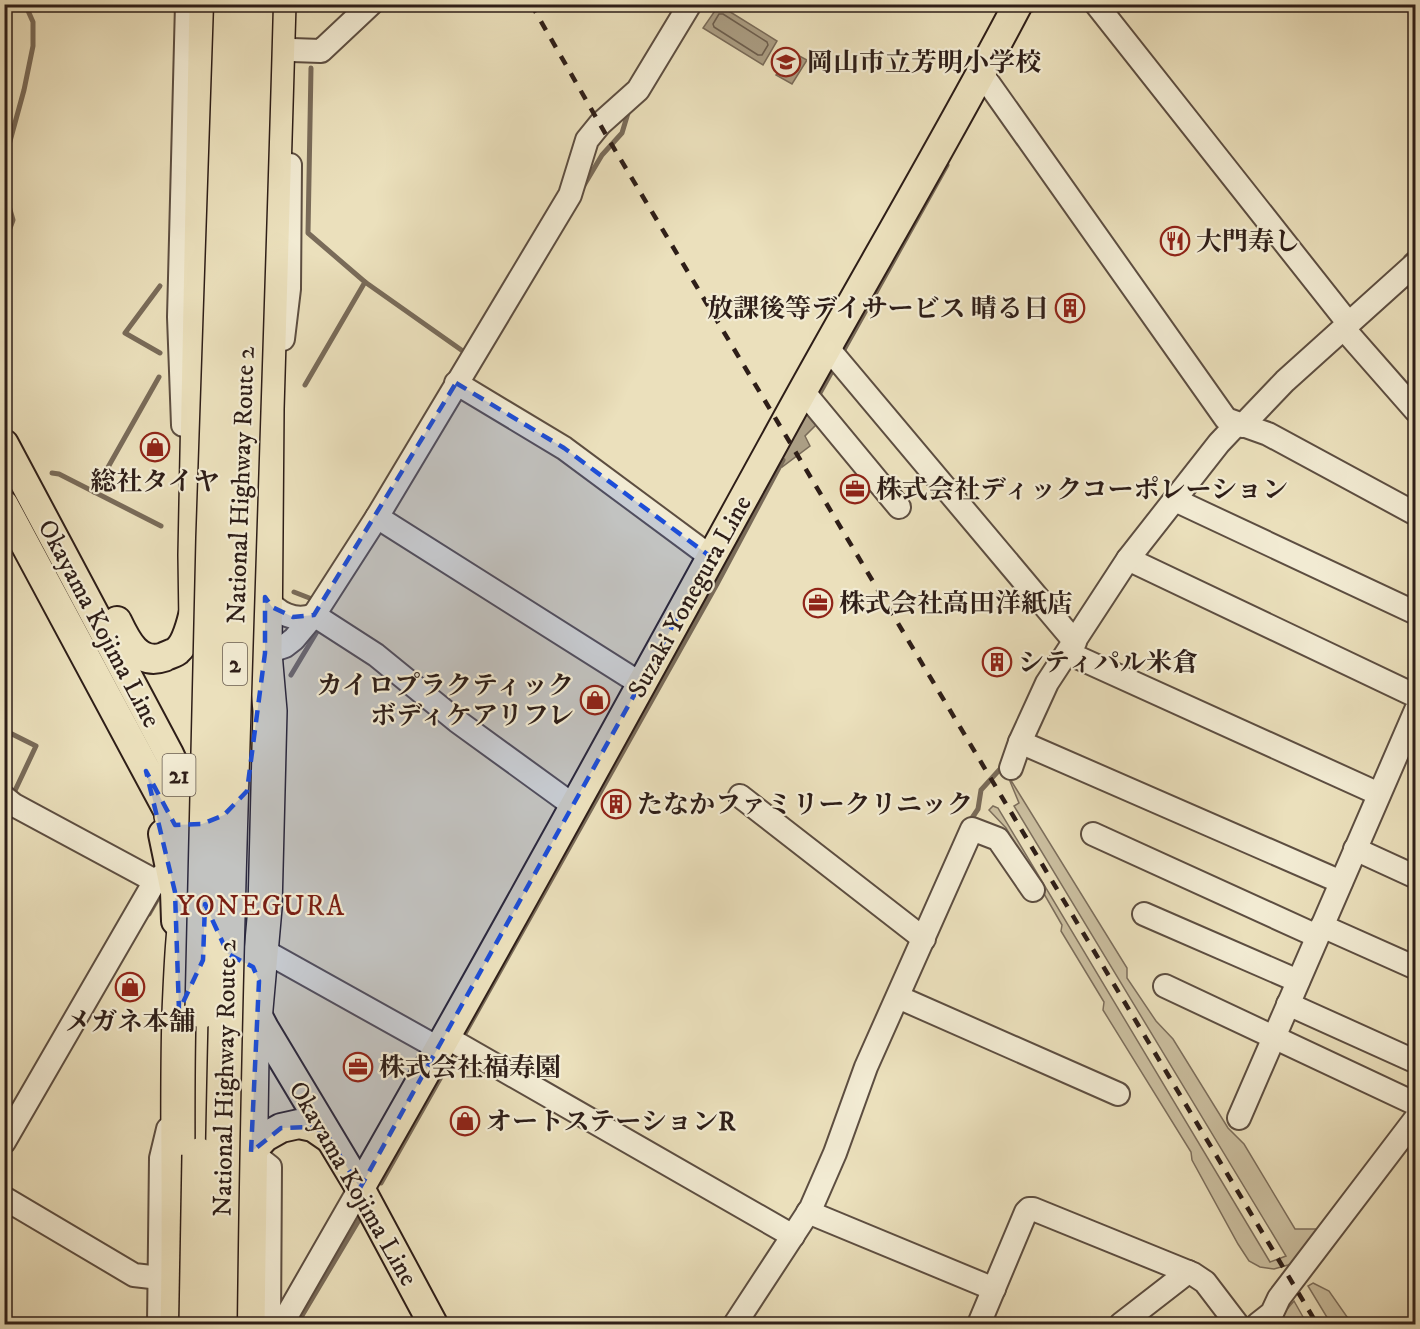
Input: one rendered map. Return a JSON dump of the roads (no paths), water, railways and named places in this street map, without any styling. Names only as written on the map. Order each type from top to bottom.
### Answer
[{"type":"highway","points":[[177,1324],[180,1235],[177,1091],[183,939],[173,874],[190,818],[206,4]]},
{"type":"highway","name":"National Highway Route 2","points":[[196,1324],[213,538],[231,4]]},
{"type":"highway","name":"National Highway Route 2","points":[[220,1324],[223,1071],[256,4]]},
{"type":"highway","points":[[248,1324],[252,1054],[256,1013],[250,962],[265,908],[270,711],[265,653],[267,409],[279,4]]},
{"type":"highway","points":[[190,818],[224,815],[247,791],[253,761],[257,708],[265,653]]},
{"type":"highway","points":[[179,1011],[189,984],[204,960],[219,954],[250,962]]},
{"type":"main road","name":"Suzaki Yonegura Line","points":[[360,1188],[443,1043],[711,557],[834,355],[1018,4]]},
{"type":"main road","name":"Okayama Kojima Line","points":[[4,444],[169,754],[190,818],[250,962],[273,1042]]},
{"type":"main road","name":"Okayama Kojima Line","points":[[4,505],[146,771],[173,874],[250,962]]},
{"type":"main road","points":[[76,579],[113,612],[128,642],[136,652],[148,658],[161,658],[177,651],[188,631],[196,603]]},
{"type":"main road","name":"Okayama Kojima Line","points":[[146,771],[190,818]]},
{"type":"main road","name":"Okayama Kojima Line","points":[[256,1013],[360,1188],[433,1324]]},
{"type":"main road","points":[[251,1152],[265,1137],[281,1128],[299,1124],[313,1127],[329,1138]]},
{"type":"street","points":[[187,4],[179,317],[183,430],[195,555]]},
{"type":"street","points":[[267,409],[278,381],[289,290],[293,4]]},
{"type":"street","points":[[292,50],[321,51],[371,4]]},
{"type":"street","points":[[265,653],[285,646],[321,613],[383,521],[570,195],[587,140],[600,124],[638,90],[690,4]]},
{"type":"street","points":[[1096,4],[1416,411]]},
{"type":"street","points":[[982,74],[1226,419],[1269,434],[1416,514]]},
{"type":"street","points":[[1011,768],[1020,742],[1047,683],[1128,559],[1219,444],[1345,322],[1416,263]]},
{"type":"street","points":[[834,355],[1072,648],[1379,794]]},
{"type":"street","points":[[462,386],[564,448],[711,557]]},
{"type":"street","points":[[809,399],[899,507]]},
{"type":"street","points":[[1175,500],[1416,613]]},
{"type":"street","points":[[383,521],[641,684]]},
{"type":"street","points":[[1128,559],[1416,696]]},
{"type":"street","points":[[265,597],[272,607],[293,617],[304,619],[321,613]]},
{"type":"street","points":[[321,613],[457,721],[574,806]]},
{"type":"street","points":[[1239,1118],[1416,710]]},
{"type":"street","points":[[1020,742],[1341,882]]},
{"type":"street","points":[[740,796],[920,935]]},
{"type":"street","points":[[4,1142],[173,874],[8,800]]},
{"type":"street","points":[[735,1324],[788,1233],[808,1212],[835,1153],[866,1067],[898,997],[920,935],[972,829],[998,839],[1033,890]]},
{"type":"street","points":[[1093,834],[1320,931],[1416,968]]},
{"type":"street","points":[[1355,849],[1416,877]]},
{"type":"street","points":[[1144,914],[1298,981]]},
{"type":"street","points":[[250,962],[443,1043],[788,1233]]},
{"type":"street","points":[[1165,986],[1416,1104]]},
{"type":"street","points":[[898,997],[1118,1094]]},
{"type":"street","points":[[1288,1004],[1412,1060]]},
{"type":"street","points":[[159,1324],[161,1158],[177,1091]]},
{"type":"street","points":[[1258,1324],[1272,1313],[1279,1298],[1416,1118]]},
{"type":"street","points":[[251,1152],[270,1167],[269,1324]]},
{"type":"street","points":[[282,1324],[360,1188]]},
{"type":"street","points":[[4,1198],[134,1275],[160,1278]]},
{"type":"street","points":[[979,1324],[1029,1209],[1188,1272],[1204,1282],[1238,1324]]},
{"type":"street","points":[[808,1212],[994,1289]]},
{"type":"street","points":[[1121,1324],[1188,1272]]},
{"type":"water","points":[[719,5],[777,41],[763,65],[703,28]]},
{"type":"water","points":[[790,51],[807,60],[792,84],[776,75]]},
{"type":"water","points":[[805,410],[818,423],[805,436],[810,446],[782,467],[777,464]]},
{"type":"waterway","points":[[4,182],[7,152],[33,46],[33,22],[25,4]]},
{"type":"waterway","points":[[1032,10],[1037,4]]},
{"type":"waterway","points":[[305,385],[365,282],[308,233],[311,68]]},
{"type":"waterway","points":[[583,187],[602,155],[622,133],[628,113]]},
{"type":"waterway","points":[[841,355],[947,165]]},
{"type":"waterway","points":[[4,189],[13,220],[4,244]]},
{"type":"waterway","points":[[1406,257],[1416,248]]},
{"type":"waterway","points":[[365,282],[467,354]]},
{"type":"waterway","points":[[1407,285],[1416,294]]},
{"type":"waterway","points":[[160,286],[125,333],[160,353]]},
{"type":"waterway","points":[[816,400],[835,366]]},
{"type":"waterway","points":[[94,492],[159,377]]},
{"type":"waterway","points":[[463,1037],[717,584],[783,460]]},
{"type":"waterway","points":[[52,473],[59,474],[161,526]]},
{"type":"waterway","points":[[294,592],[317,601]]},
{"type":"waterway","points":[[291,675],[321,625]]},
{"type":"waterway","points":[[4,730],[36,746],[12,797]]},
{"type":"waterway","points":[[968,824],[978,809],[981,790],[1003,764]]},
{"type":"waterway","points":[[4,820],[7,808]]},
{"type":"waterway","points":[[149,914],[157,900]]},
{"type":"waterway","points":[[381,1183],[450,1061]]},
{"type":"waterway","points":[[4,1159],[11,1147]]},
{"type":"waterway","points":[[297,1324],[359,1220]]},
{"type":"railway","points":[[531,4],[609,140],[1317,1324]]},
{"type":"place","name":"岡山市立芳明小学校","points":[[786,62]]},
{"type":"place","name":"大門寿し","points":[[1175,241]]},
{"type":"place","name":"放課後等デイサービス 晴る日","points":[[1070,308]]},
{"type":"place","name":"総社タイヤ","points":[[155,447]]},
{"type":"place","name":"株式会社ディックコーポレーション","points":[[855,489]]},
{"type":"place","name":"株式会社高田洋紙店","points":[[818,603]]},
{"type":"place","name":"シティパル米倉","points":[[997,662]]},
{"type":"place","name":"カイロプラクティック ボディケアリフレ","points":[[595,700]]},
{"type":"place","name":"たなかファミリークリニック","points":[[616,804]]},
{"type":"place","name":"メガネ本舗","points":[[130,987]]},
{"type":"place","name":"株式会社福寿園","points":[[358,1067]]},
{"type":"place","name":"オートステーションR","points":[[465,1121]]},
{"type":"district","name":"YONEGURA","points":[[261,905]]}]
